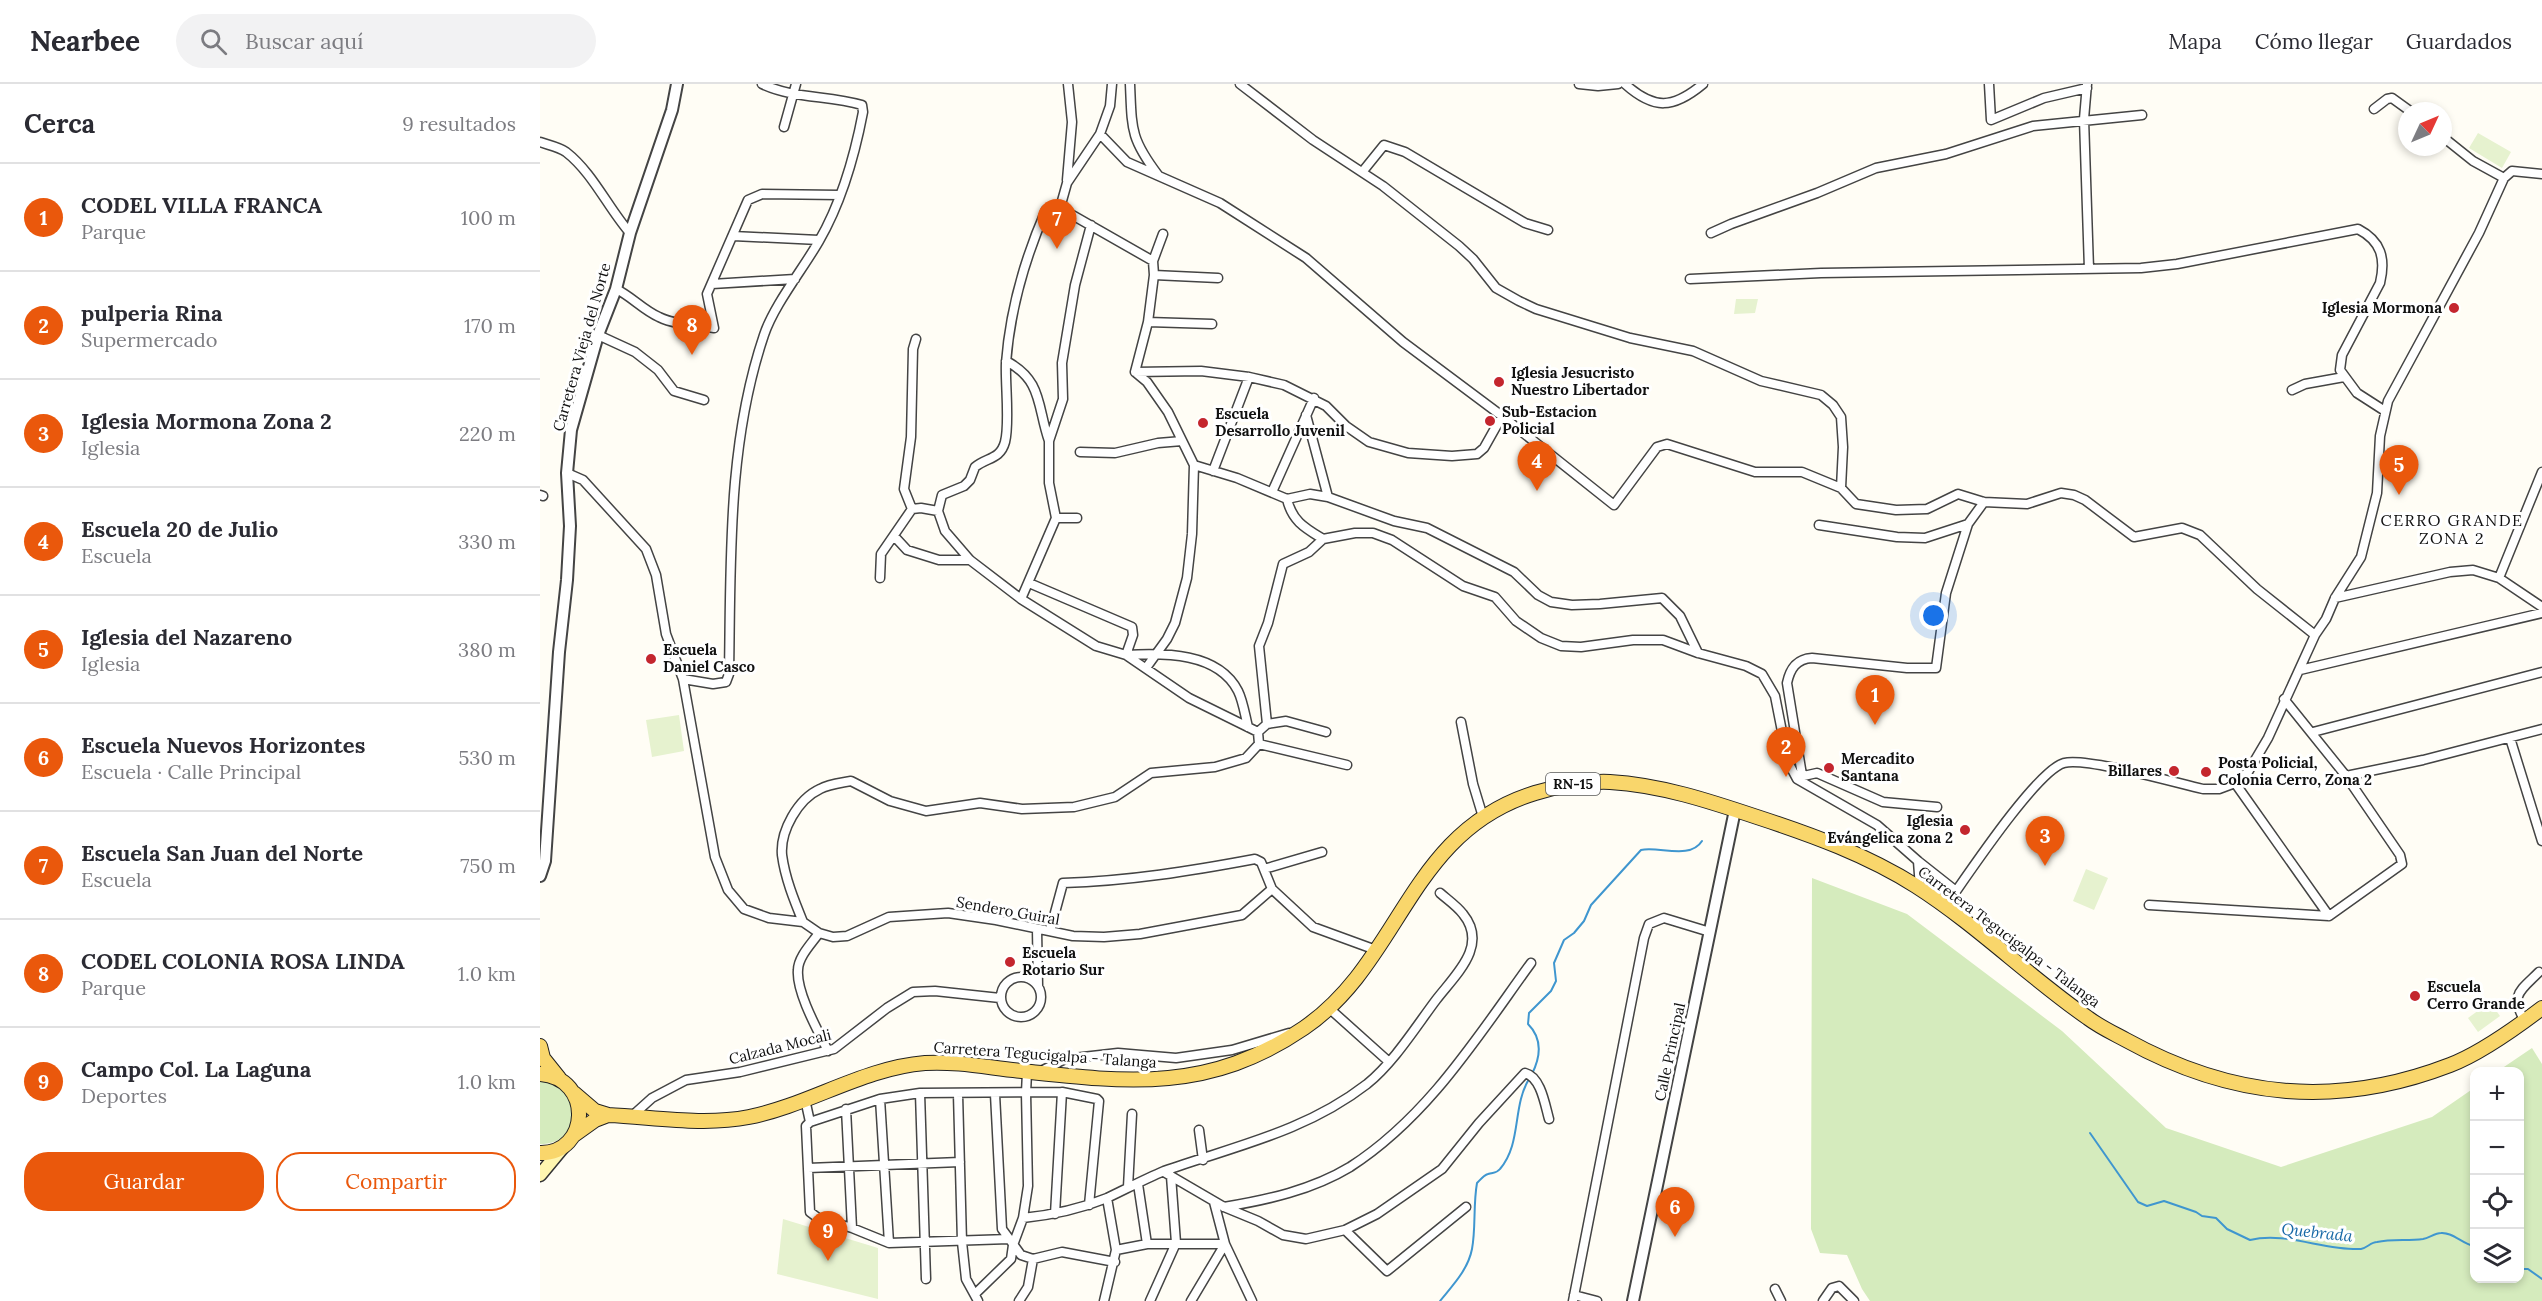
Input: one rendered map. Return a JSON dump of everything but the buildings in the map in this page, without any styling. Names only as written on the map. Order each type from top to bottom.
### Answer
[{"type":"main road","name":"Carretera Tegucigalpa - Talanga","points":[[632,1116],[723,1120],[749,1117],[890,1070],[924,1064],[950,1062],[1033,1072],[1149,1081],[1195,1076],[1259,1056],[1330,1009],[1348,990],[1424,875],[1464,830],[1504,805],[1536,792],[1576,783],[1605,782],[1656,787],[1797,830],[1878,863],[1920,888],[2091,1021],[2163,1060],[2229,1083],[2289,1092],[2343,1091],[2397,1082],[2455,1064],[2525,1022],[2542,1008]]},
{"type":"main road","name":"RN-15","points":[[540,1046],[543,1058],[559,1078],[589,1107],[608,1115],[632,1116]]},
{"type":"main road","points":[[540,1074],[559,1078]]},
{"type":"main road","points":[[540,1175],[570,1139],[580,1114],[574,1093]]},
{"type":"main road","points":[[540,1153],[556,1149],[590,1123],[608,1115]]},
{"type":"street","name":"Carretera Vieja del Norte","points":[[540,876],[545,861],[559,652],[567,580],[570,526],[567,474],[571,430],[598,335],[616,289],[630,233],[672,111],[677,84]]},
{"type":"street","points":[[683,679],[713,684],[726,682],[729,674],[732,524],[741,423],[765,333],[819,240],[840,195],[861,122],[862,105],[793,96],[762,84]]},
{"type":"street","points":[[784,128],[796,84]]},
{"type":"street","points":[[1060,208],[1067,183],[1072,122],[1068,84]]},
{"type":"street","points":[[1067,183],[1100,134],[1110,106],[1112,84]]},
{"type":"street","points":[[1130,84],[1130,117],[1136,140],[1139,149],[1158,175]]},
{"type":"street","points":[[1240,84],[1313,140],[1363,171],[1459,246],[1473,259],[1496,288],[1536,309],[1629,338],[1693,351],[1761,381],[1821,395],[1833,405],[1841,417],[1843,447],[1841,488]]},
{"type":"street","points":[[1579,84],[1598,86],[1618,84]]},
{"type":"street","points":[[1625,84],[1641,99],[1659,104],[1687,97],[1703,84]]},
{"type":"street","points":[[1989,84],[1991,120],[2044,98],[2087,86],[2084,119],[2089,269]]},
{"type":"street","points":[[2374,110],[2387,99],[2392,98],[2398,102]]},
{"type":"street","points":[[1711,233],[1817,194],[1876,168],[1946,154],[2033,126],[2084,119],[2142,115]]},
{"type":"street","points":[[1100,134],[1126,162],[1220,203],[1306,258],[1403,342],[1502,416],[1614,505],[1657,447],[1666,444],[1755,472],[1802,472],[1841,488],[1856,504],[1896,510],[1927,509],[1958,495],[1984,502],[2027,504],[2061,493],[2085,500],[2134,537],[2182,528],[2200,535],[2257,589],[2315,635]]},
{"type":"street","points":[[540,142],[565,151],[630,233]]},
{"type":"street","points":[[1363,171],[1387,144],[1405,152],[1526,223],[1548,230]]},
{"type":"street","points":[[2452,144],[2473,161],[2504,178]]},
{"type":"street","points":[[1945,907],[2041,778],[2063,763],[2085,763],[2203,789],[2219,789],[2235,783],[2248,772],[2268,738],[2315,635],[2361,556],[2377,493],[2380,436],[2385,411],[2393,391],[2479,233],[2504,178],[2512,171],[2542,174]]},
{"type":"street","points":[[616,289],[630,295],[658,317],[714,328],[707,294],[748,200],[753,196],[825,193],[840,195]]},
{"type":"street","points":[[1153,261],[1060,208],[1053,206],[1046,210],[1032,244],[1016,302],[1006,361],[1005,441],[995,458],[975,467],[970,480],[964,486],[942,495],[938,511],[945,531],[970,560],[1021,599],[1096,646],[1126,655],[1189,698],[1258,732]]},
{"type":"street","points":[[1049,441],[1063,399],[1062,363],[1075,285],[1091,225]]},
{"type":"street","points":[[1690,279],[1821,273],[2141,268],[2177,264],[2358,229],[2368,234],[2381,250],[2382,272],[2380,283],[2342,355],[2340,370],[2357,393],[2385,411]]},
{"type":"street","points":[[1135,372],[1148,322],[1154,275],[1153,261],[1164,234]]},
{"type":"street","points":[[733,236],[819,240]]},
{"type":"street","points":[[1154,275],[1218,278]]},
{"type":"street","points":[[712,284],[795,279]]},
{"type":"street","points":[[1148,322],[1212,324]]},
{"type":"street","points":[[598,335],[635,352],[658,370],[674,392],[704,399]]},
{"type":"street","points":[[912,509],[904,489],[911,436],[913,349],[916,339]]},
{"type":"street","points":[[1006,361],[1021,369],[1035,388],[1049,441],[1049,483],[1056,518],[1021,599]]},
{"type":"street","points":[[1135,372],[1201,371],[1249,377],[1284,385],[1326,406],[1346,426],[1369,442],[1408,453],[1452,456],[1477,454],[1484,448],[1502,416]]},
{"type":"street","points":[[1135,372],[1148,382],[1168,412],[1194,465],[1188,578],[1167,639],[1146,668]]},
{"type":"street","points":[[1213,471],[1249,377]]},
{"type":"street","points":[[2292,390],[2305,384],[2344,377]]},
{"type":"street","points":[[1272,492],[1314,398]]},
{"type":"street","points":[[1306,415],[1328,497]]},
{"type":"street","points":[[1080,452],[1116,453],[1158,443],[1182,441]]},
{"type":"street","points":[[1194,465],[1287,499],[1310,494],[1328,497],[1394,521],[1427,528],[1514,572],[1538,595],[1551,602],[1572,605],[1602,604],[1662,598],[1680,616],[1698,653]]},
{"type":"street","points":[[2499,578],[2542,472]]},
{"type":"street","name":"Sendero Guiral","points":[[567,474],[583,480],[646,549],[656,575],[666,634],[683,679],[715,857],[728,890],[744,909],[769,918],[803,922],[819,933],[833,937],[848,936],[889,917],[948,913],[996,920],[1073,936],[1104,937],[1140,934],[1242,915],[1272,889]]},
{"type":"street","points":[[1287,499],[1290,512],[1296,520],[1323,539]]},
{"type":"street","points":[[1799,777],[1789,692],[1790,672],[1798,662],[1812,658],[1936,668],[1946,593],[1968,524],[1984,502]]},
{"type":"street","points":[[880,578],[882,554],[912,509],[938,511]]},
{"type":"street","points":[[1056,518],[1077,518]]},
{"type":"street","points":[[1819,525],[1897,537],[1925,538],[1968,524]]},
{"type":"street","points":[[1267,724],[1259,646],[1268,623],[1281,569],[1288,561],[1309,552],[1323,539],[1355,533],[1373,533],[1392,540],[1463,586],[1495,597],[1516,621],[1541,638],[1561,646],[1581,647],[1633,640],[1663,640],[1698,653],[1746,666],[1762,674],[1775,696],[1788,762],[1799,777],[1877,825],[1956,891]]},
{"type":"street","points":[[894,536],[907,550],[939,560],[970,560]]},
{"type":"street","points":[[2335,598],[2450,572],[2473,570],[2499,578],[2542,607]]},
{"type":"street","points":[[1029,583],[1132,627],[1133,635],[1126,655]]},
{"type":"street","points":[[2300,670],[2542,613]]},
{"type":"street","points":[[1126,655],[1156,653],[1210,664],[1226,674],[1239,693],[1248,726]]},
{"type":"street","points":[[2313,732],[2542,672]]},
{"type":"street","points":[[2149,904],[2329,916],[2402,864],[2400,855],[2346,776],[2313,732],[2284,699]]},
{"type":"street","points":[[1258,732],[1267,724],[1286,721],[1326,732]]},
{"type":"street","points":[[1461,722],[1473,784],[1483,817]]},
{"type":"street","points":[[2346,776],[2542,729]]},
{"type":"street","points":[[803,922],[785,871],[782,852],[785,834],[792,817],[811,794],[821,788],[851,781],[890,801],[926,811],[980,803],[1022,809],[1074,807],[1115,797],[1151,773],[1215,767],[1246,758],[1259,744],[1258,732]]},
{"type":"street","points":[[2510,738],[2542,841]]},
{"type":"street","points":[[1259,744],[1347,765]]},
{"type":"street","points":[[1799,777],[1817,773],[1882,802],[1937,807]]},
{"type":"street","points":[[2235,783],[2329,916]]},
{"type":"street","name":"Calle Principal","points":[[1633,1301],[1735,810]]},
{"type":"street","points":[[1264,869],[1322,852]]},
{"type":"street","points":[[1050,932],[1063,883],[1108,882],[1167,876],[1255,859],[1261,862],[1272,889],[1313,927],[1376,950]]},
{"type":"street","points":[[1918,861],[1920,888]]},
{"type":"street","points":[[1023,1218],[1055,1214],[1107,1198],[1128,1187],[1297,1126],[1368,1083],[1388,1062],[1471,955],[1473,938],[1464,914],[1440,893]]},
{"type":"street","points":[[1597,1301],[1573,1298],[1649,924],[1664,918],[1710,932]]},
{"type":"street","points":[[1037,929],[1040,1004],[1037,1010],[1027,1017],[1009,1014],[1001,1004],[1000,998],[1004,985],[1015,977],[1028,978],[1038,986]]},
{"type":"street","points":[[819,933],[800,962],[797,971],[805,1002],[828,1051]]},
{"type":"street","points":[[1224,1208],[1273,1198],[1322,1180],[1349,1167],[1399,1130],[1440,1087],[1531,963]]},
{"type":"street","points":[[2525,1022],[2516,1005],[2518,996],[2539,972]]},
{"type":"street","name":"Calzada Mocali","points":[[632,1116],[652,1098],[686,1080],[740,1072],[828,1051],[842,1045],[887,1008],[913,992],[935,991],[1000,998]]},
{"type":"street","points":[[1330,1009],[1388,1062]]},
{"type":"street","points":[[958,1094],[962,1242],[966,1279],[976,1298],[1011,1259],[1011,1242],[1023,1218],[1028,1186],[1026,1093],[1033,1072],[1056,1062],[1077,1057],[1118,1053],[1176,1058],[1232,1050],[1302,1029]]},
{"type":"street","points":[[1168,1174],[1224,1208],[1258,1221],[1283,1235],[1299,1239],[1345,1230],[1377,1214],[1442,1169],[1479,1123],[1525,1073],[1531,1075],[1535,1081],[1549,1119]]},
{"type":"street","points":[[1055,1214],[1062,1092]]},
{"type":"street","points":[[1011,1242],[889,1243],[852,1228],[818,1218],[810,1212],[806,1126],[810,1122],[880,1099],[920,1093],[1062,1092],[1099,1101],[1089,1204]]},
{"type":"street","points":[[920,1093],[926,1279]]},
{"type":"street","points":[[995,1094],[1002,1229],[1011,1242],[1021,1255],[1033,1259],[1062,1252],[1115,1262]]},
{"type":"street","points":[[805,1099],[810,1122]]},
{"type":"street","points":[[880,1099],[889,1243]]},
{"type":"street","points":[[846,1109],[847,1167],[852,1228]]},
{"type":"street","points":[[1128,1187],[1132,1114]]},
{"type":"street","points":[[1199,1130],[1203,1160]]},
{"type":"street","points":[[808,1168],[960,1162]]},
{"type":"street","points":[[1150,1301],[1176,1243],[1168,1174]]},
{"type":"street","points":[[1138,1184],[1146,1244]]},
{"type":"street","points":[[1104,1301],[1116,1250],[1107,1198]]},
{"type":"street","points":[[1214,1202],[1225,1244],[1252,1301]]},
{"type":"street","points":[[1345,1230],[1387,1271],[1466,1207]]},
{"type":"street","points":[[1116,1250],[1146,1244],[1225,1244]]},
{"type":"street","points":[[1191,1301],[1225,1244]]},
{"type":"street","points":[[1019,1301],[1028,1287],[1033,1259]]},
{"type":"street","points":[[1823,1301],[1832,1288],[1839,1286],[1854,1301]]},
{"type":"street","points":[[1775,1289],[1781,1301]]},
{"type":"green space","points":[[2478,133],[2511,152],[2502,168],[2469,148]]},
{"type":"green space","points":[[1736,299],[1758,299],[1755,313],[1734,314]]},
{"type":"green space","points":[[679,715],[684,751],[652,757],[646,720]]},
{"type":"green space","points":[[2086,869],[2108,878],[2094,910],[2073,901]]},
{"type":"green space","points":[[1812,878],[1907,914],[2062,1031],[2166,1128],[2281,1167],[2432,1117],[2470,1091],[2470,1283],[2524,1283],[2524,1067],[2504,1067],[2532,1048],[2542,1064],[2542,1301],[1870,1301],[1847,1255],[1820,1253],[1811,1229]]},
{"type":"green space","points":[[2490,1002],[2500,1016],[2478,1032],[2468,1018]]},
{"type":"green space","points":[[540,1080],[554,1085],[564,1093],[573,1115],[571,1126],[565,1135],[554,1142],[540,1144]]},
{"type":"green space","points":[[783,1219],[878,1248],[878,1299],[777,1274]]},
{"type":"waterway","points":[[1532,1074],[1539,1049],[1536,1036],[1528,1024],[1529,1013],[1551,991],[1556,981],[1554,963],[1564,940],[1574,933],[1584,921],[1591,905],[1641,850],[1690,850],[1702,841]]},
{"type":"waterway","points":[[1440,1301],[1459,1277],[1470,1257],[1477,1183],[1485,1175],[1499,1171],[1507,1159],[1514,1136],[1520,1101],[1529,1079]]},
{"type":"waterway","name":"Quebrada","points":[[2090,1133],[2138,1202],[2147,1206],[2164,1201],[2202,1216],[2216,1218],[2227,1229],[2250,1240],[2291,1239],[2333,1247],[2361,1249],[2375,1242],[2423,1239],[2445,1233],[2470,1245]]},
{"type":"waterway","name":"Quebrada","points":[[2524,1269],[2528,1269],[2542,1279]]},
{"type":"place","name":"Escuela San Juan del Norte","points":[[1057,249]]},
{"type":"place","name":"Iglesia Mormona","points":[[2454,308]]},
{"type":"place","name":"CODEL COLONIA ROSA LINDA","points":[[692,355]]},
{"type":"place","name":"Iglesia Jesucristo Nuestro Libertador","points":[[1499,382]]},
{"type":"place","name":"Sub-Estacion Policial","points":[[1490,421]]},
{"type":"place","name":"Escuela Desarrollo Juvenil","points":[[1203,423]]},
{"type":"place","name":"Escuela 20 de Julio","points":[[1537,491]]},
{"type":"place","name":"Iglesia del Nazareno","points":[[2399,495]]},
{"type":"place","name":"Escuela Daniel Casco","points":[[651,659]]},
{"type":"place","name":"CODEL VILLA FRANCA","points":[[1875,725]]},
{"type":"place","name":"Mercadito Santana","points":[[1829,768]]},
{"type":"place","name":"Billares","points":[[2174,771]]},
{"type":"place","name":"Posta Policial, Colonia Cerro, Zona 2","points":[[2206,772]]},
{"type":"place","name":"pulperia Rina","points":[[1786,777]]},
{"type":"place","name":"Iglesia Evángelica zona 2","points":[[1965,830]]},
{"type":"place","name":"Iglesia Mormona Zona 2","points":[[2045,866]]},
{"type":"place","name":"Escuela Rotario Sur","points":[[1010,962]]},
{"type":"place","name":"Escuela Cerro Grande","points":[[2415,996]]},
{"type":"place","name":"Escuela Nuevos Horizontes","points":[[1675,1237]]},
{"type":"place","name":"Campo Col. La Laguna","points":[[828,1261]]},
{"type":"district","name":"CERRO GRANDE ZONA 2","points":[[2452,529]]}]
